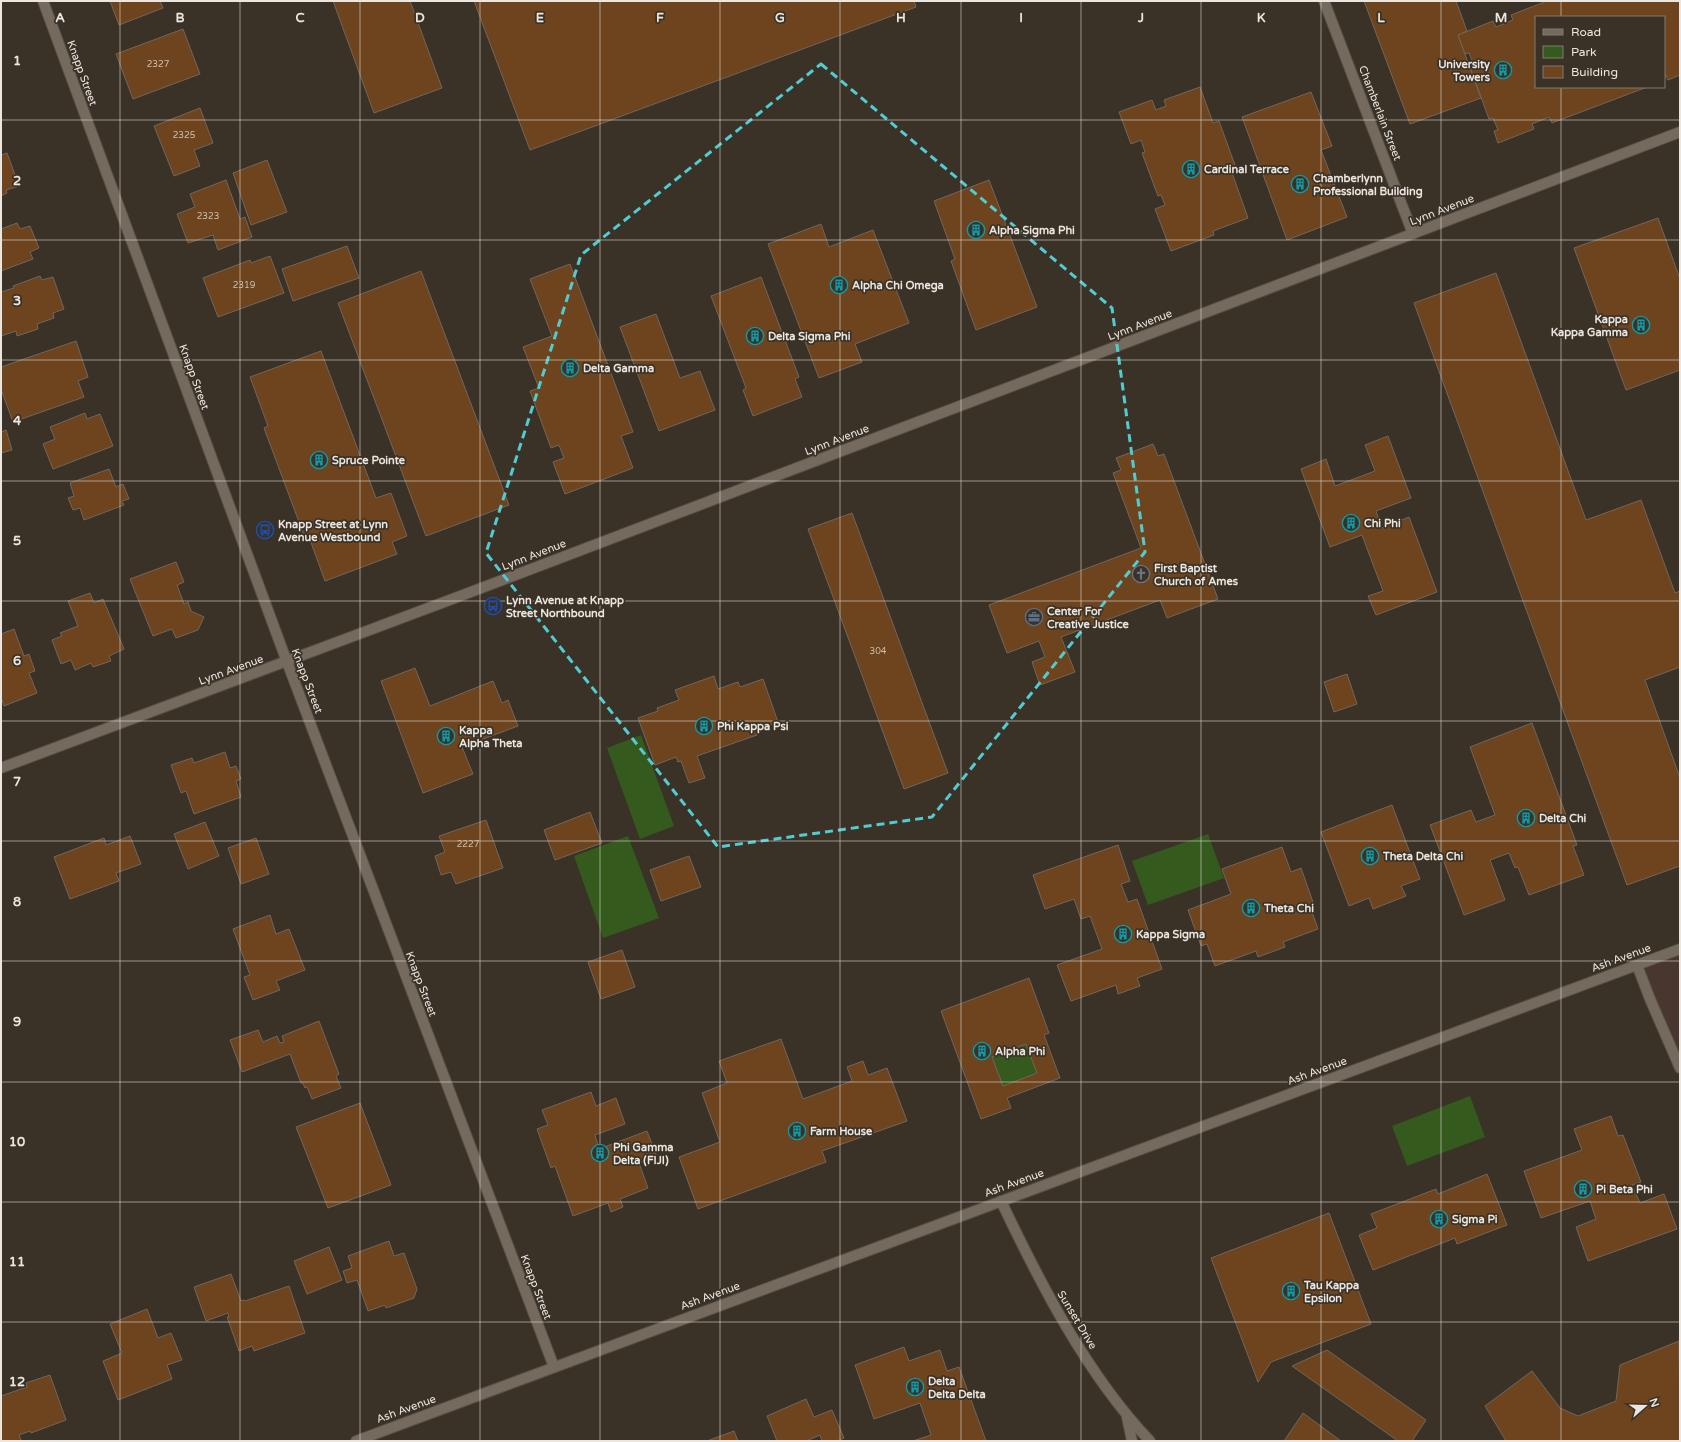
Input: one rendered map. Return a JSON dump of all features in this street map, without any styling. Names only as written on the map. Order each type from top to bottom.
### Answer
[{"type":"street","name":"Knapp Street","points":[[43,1],[287,662],[554,1367]]},
{"type":"street","name":"Chamberlain Street","points":[[1324,1],[1412,234]]},
{"type":"street","name":"Lynn Avenue","points":[[1,768],[287,662],[1680,132]]},
{"type":"street","name":"Ash Avenue","points":[[356,1441],[1680,949]]},
{"type":"street","points":[[1637,965],[1680,1068]]},
{"type":"street","name":"Sunset Drive","points":[[1001,1201],[1047,1294],[1087,1359],[1127,1417],[1150,1441]]},
{"type":"street","points":[[1127,1417],[1132,1441]]},
{"type":"highlighted area","points":[[821,64],[1112,308],[1145,552],[932,817],[718,847],[486,553],[581,255]]},
{"type":"shaded area","points":[[1680,949],[1680,1068],[1637,965]]},
{"type":"green space","points":[[641,735],[674,826],[640,839],[607,748]]},
{"type":"green space","points":[[1208,834],[1224,878],[1148,905],[1132,861]]},
{"type":"green space","points":[[628,836],[659,918],[603,938],[574,856]]},
{"type":"green space","points":[[1026,1044],[1037,1073],[1003,1086],[992,1057]]},
{"type":"green space","points":[[1470,1096],[1485,1137],[1407,1166],[1392,1126]]},
{"type":"building","points":[[110,1],[160,1],[163,8],[119,25]]},
{"type":"building","points":[[333,1],[410,1],[442,88],[374,113]]},
{"type":"building","points":[[474,1],[914,1],[916,7],[530,150]]},
{"type":"building","points":[[1364,1],[1456,1],[1467,31],[1458,35],[1481,98],[1410,124]]},
{"type":"building","name":"University Towers","points":[[1547,1],[1680,1],[1680,75],[1668,80],[1665,74],[1665,16],[1535,16],[1535,88],[1644,88],[1552,123],[1549,117],[1532,124],[1534,129],[1498,143],[1494,131],[1498,130],[1493,118],[1489,119],[1470,67],[1474,65],[1469,53],[1465,54],[1458,35],[1493,21],[1496,27],[1513,20],[1511,15]]},
{"type":"building","points":[[183,29],[200,74],[133,99],[116,54]]},
{"type":"building","name":"Cardinal Terrace","points":[[1200,87],[1213,123],[1219,121],[1236,168],[1231,170],[1248,218],[1213,231],[1214,235],[1171,251],[1155,209],[1165,205],[1161,195],[1158,196],[1142,153],[1145,152],[1141,140],[1131,144],[1119,112],[1152,100],[1156,110],[1166,106],[1164,100]]},
{"type":"building","name":"Chamberlynn Professional Building","points":[[1311,92],[1332,146],[1321,150],[1347,217],[1287,240],[1242,117]]},
{"type":"building","points":[[200,108],[213,143],[194,150],[200,166],[174,176],[154,126]]},
{"type":"building","points":[[7,153],[19,186],[6,190],[7,193],[1,196],[1,155]]},
{"type":"building","points":[[267,160],[287,212],[251,225],[233,173]]},
{"type":"building","points":[[226,180],[240,219],[245,217],[252,237],[218,250],[213,235],[188,243],[177,214],[195,207],[190,194]]},
{"type":"building","name":"Alpha Sigma Phi","points":[[989,180],[1037,307],[976,330],[951,261],[955,259],[934,201]]},
{"type":"building","name":"Kappa Kappa Gamma","points":[[1658,218],[1680,279],[1680,370],[1626,390],[1574,248]]},
{"type":"building","points":[[17,223],[20,229],[30,226],[39,248],[30,252],[33,259],[1,271],[1,229]]},
{"type":"building","name":"Alpha Chi Omega","points":[[821,224],[829,247],[873,230],[909,323],[855,344],[862,362],[819,378],[768,244]]},
{"type":"building","points":[[347,246],[359,278],[293,301],[282,269]]},
{"type":"building","points":[[270,256],[284,293],[218,317],[203,278],[250,260],[251,263]]},
{"type":"building","name":"Delta Gamma","points":[[570,264],[633,432],[621,436],[633,468],[565,494],[553,462],[564,458],[559,445],[551,448],[530,391],[539,388],[523,347],[552,336],[530,279]]},
{"type":"building","points":[[421,271],[509,505],[426,536],[338,303]]},
{"type":"building","points":[[1496,273],[1586,520],[1641,500],[1675,593],[1680,591],[1680,667],[1645,680],[1680,778],[1680,866],[1627,885],[1414,303]]},
{"type":"building","points":[[40,276],[42,280],[53,277],[64,309],[53,313],[54,318],[37,324],[38,329],[17,336],[16,331],[1,336],[1,292],[14,288],[13,286]]},
{"type":"building","name":"Delta Sigma Phi","points":[[761,277],[799,377],[795,379],[802,397],[753,416],[743,390],[746,388],[711,296]]},
{"type":"building","points":[[656,314],[680,378],[700,371],[715,410],[659,431],[620,327]]},
{"type":"building","points":[[76,341],[88,377],[78,381],[84,397],[13,422],[1,389],[1,367]]},
{"type":"building","name":"Spruce Pointe","points":[[321,351],[376,498],[391,493],[407,536],[392,542],[397,554],[325,581],[309,537],[305,538],[264,428],[268,426],[250,377]]},
{"type":"building","points":[[85,413],[87,419],[100,414],[113,446],[53,469],[43,444],[55,439],[50,427]]},
{"type":"building","points":[[6,430],[12,450],[1,453],[1,432]]},
{"type":"building","name":"Chi Phi","points":[[1388,436],[1411,498],[1376,511],[1382,528],[1409,517],[1437,592],[1376,615],[1368,596],[1383,591],[1362,535],[1330,547],[1301,469],[1326,459],[1335,486],[1375,471],[1365,445]]},
{"type":"building","name":"First Baptist Church of Ames","points":[[1153,444],[1158,456],[1164,454],[1218,599],[1167,618],[1160,600],[1061,637],[1075,672],[1040,685],[1032,662],[1045,657],[1039,641],[1007,653],[989,605],[1141,548],[1113,473],[1121,470],[1116,458]]},
{"type":"building","points":[[109,469],[116,487],[123,484],[129,499],[122,501],[124,505],[84,520],[80,508],[73,510],[68,498],[74,496],[70,483]]},
{"type":"building","points":[[852,513],[948,773],[904,789],[808,529]]},
{"type":"building","points":[[176,562],[184,582],[177,585],[184,604],[188,602],[191,611],[204,617],[198,630],[176,638],[172,629],[153,636],[130,579]]},
{"type":"building","points":[[90,593],[94,603],[103,599],[124,649],[109,656],[111,661],[93,667],[91,663],[75,670],[71,660],[61,664],[52,640],[62,636],[60,633],[78,626],[68,601]]},
{"type":"building","points":[[14,629],[24,656],[29,654],[35,671],[29,673],[37,693],[4,706],[1,697],[1,634]]},
{"type":"building","name":"Kappa Alpha Theta","points":[[415,668],[430,706],[493,681],[502,703],[508,700],[518,726],[462,747],[473,774],[423,793],[381,681]]},
{"type":"building","points":[[1347,674],[1357,704],[1334,712],[1324,682]]},
{"type":"building","name":"Phi Kappa Psi","points":[[714,676],[718,689],[738,682],[740,687],[763,679],[778,722],[756,730],[757,735],[697,756],[705,778],[689,783],[681,761],[678,762],[676,757],[655,765],[638,718],[658,711],[657,708],[679,700],[675,690]]},
{"type":"building","name":"Delta Chi","points":[[1532,723],[1577,845],[1573,846],[1584,875],[1529,895],[1518,867],[1515,868],[1509,853],[1490,860],[1505,900],[1464,915],[1430,825],[1471,810],[1476,822],[1495,815],[1470,747]]},
{"type":"building","points":[[225,752],[230,768],[236,766],[241,779],[236,781],[241,797],[194,814],[186,791],[181,793],[171,765],[192,758],[194,763]]},
{"type":"building","name":"Theta Delta Chi","points":[[1392,805],[1420,879],[1401,886],[1406,896],[1373,909],[1369,898],[1349,906],[1321,832]]},
{"type":"building","points":[[590,812],[602,843],[555,860],[544,830]]},
{"type":"building","points":[[486,820],[503,868],[456,884],[451,872],[441,875],[435,856],[445,852],[439,836]]},
{"type":"building","points":[[205,822],[219,856],[188,869],[174,834]]},
{"type":"building","points":[[130,836],[141,864],[116,873],[119,881],[70,899],[54,857],[104,838],[106,845]]},
{"type":"building","points":[[256,838],[269,874],[241,884],[228,848]]},
{"type":"building","name":"Kappa Sigma","points":[[1118,845],[1130,881],[1121,884],[1128,902],[1137,899],[1162,969],[1137,978],[1140,986],[1118,994],[1116,985],[1071,1001],[1057,965],[1102,949],[1090,916],[1081,919],[1074,899],[1045,909],[1033,875]]},
{"type":"building","name":"Theta Chi","points":[[1282,847],[1291,872],[1301,868],[1314,905],[1310,906],[1318,929],[1283,942],[1285,947],[1258,957],[1256,951],[1215,966],[1207,944],[1201,946],[1188,910],[1231,894],[1222,869]]},
{"type":"building","points":[[689,856],[701,887],[661,901],[650,870]]},
{"type":"building","points":[[270,915],[276,934],[289,929],[305,970],[276,981],[280,990],[253,1000],[244,977],[250,975],[233,929]]},
{"type":"building","points":[[622,950],[635,987],[601,999],[588,962]]},
{"type":"building","name":"Alpha Phi","points":[[1029,978],[1049,1033],[1044,1035],[1060,1078],[1007,1098],[1011,1108],[981,1119],[941,1011]],"holes":[[[1026,1044],[1037,1073],[1003,1086],[992,1057]]]},
{"type":"building","points":[[319,1021],[339,1074],[336,1076],[341,1088],[312,1099],[307,1087],[305,1088],[303,1083],[301,1083],[290,1054],[242,1072],[230,1040],[258,1030],[263,1042],[277,1036],[280,1043],[284,1042],[282,1036]]},
{"type":"building","name":"Farm House","points":[[781,1039],[803,1099],[852,1081],[847,1067],[863,1061],[868,1075],[887,1068],[907,1121],[822,1151],[826,1162],[698,1209],[679,1157],[720,1142],[702,1093],[727,1083],[719,1061]]},
{"type":"building","name":"Phi Gamma Delta (FIJI)","points":[[591,1092],[596,1106],[616,1098],[625,1124],[595,1135],[599,1149],[647,1131],[657,1157],[639,1163],[648,1188],[620,1199],[623,1207],[611,1212],[608,1203],[573,1216],[555,1166],[551,1168],[537,1129],[548,1125],[542,1110]]},
{"type":"building","points":[[360,1103],[391,1185],[328,1208],[296,1127]]},
{"type":"building","name":"Pi Beta Phi","points":[[1611,1116],[1618,1136],[1623,1135],[1641,1182],[1632,1185],[1640,1203],[1664,1194],[1677,1229],[1588,1261],[1576,1227],[1596,1219],[1590,1201],[1541,1218],[1524,1171],[1582,1150],[1574,1129]]},
{"type":"building","name":"Sigma Pi","points":[[1487,1174],[1507,1225],[1457,1244],[1455,1238],[1373,1270],[1359,1235],[1377,1228],[1371,1214],[1436,1189],[1438,1194]]},
{"type":"building","name":"Tau Kappa Epsilon","points":[[1329,1213],[1371,1324],[1271,1362],[1258,1382],[1211,1258]]},
{"type":"building","points":[[389,1241],[394,1256],[404,1253],[417,1289],[414,1298],[386,1308],[385,1305],[368,1311],[357,1280],[347,1283],[343,1271],[352,1268],[348,1256]]},
{"type":"building","points":[[329,1247],[342,1280],[307,1294],[294,1261]]},
{"type":"building","points":[[231,1274],[241,1301],[289,1286],[305,1333],[254,1351],[252,1346],[239,1351],[227,1317],[229,1317],[228,1313],[206,1321],[194,1287]]},
{"type":"building","points":[[147,1309],[158,1338],[171,1333],[182,1360],[167,1365],[172,1379],[118,1400],[103,1361],[122,1353],[110,1324]]},
{"type":"building","points":[[1679,1341],[1680,1441],[1506,1441],[1485,1406],[1532,1371],[1560,1408],[1578,1416],[1616,1401],[1620,1365]]},
{"type":"building","name":"Delta Delta Delta","points":[[904,1347],[909,1361],[940,1350],[947,1371],[959,1367],[986,1441],[913,1441],[931,1435],[920,1403],[874,1419],[855,1365]]},
{"type":"building","points":[[1327,1350],[1426,1420],[1412,1441],[1398,1441],[1292,1366]]},
{"type":"building","points":[[50,1375],[66,1420],[31,1433],[30,1431],[19,1435],[21,1440],[19,1441],[1,1441],[1,1396],[27,1387],[26,1383]]},
{"type":"building","points":[[806,1399],[814,1417],[832,1410],[844,1438],[837,1441],[822,1441],[820,1435],[806,1441],[777,1441],[767,1416]]},
{"type":"building","points":[[1303,1413],[1341,1441],[1284,1441]]},
{"type":"building","points":[[734,1431],[738,1441],[707,1441]]},
{"type":"place","name":"University Towers","points":[[1503,70]]},
{"type":"place","name":"Cardinal Terrace","points":[[1191,169]]},
{"type":"place","name":"Chamberlynn Professional Building","points":[[1300,184]]},
{"type":"place","name":"Alpha Sigma Phi","points":[[976,230]]},
{"type":"place","name":"Alpha Chi Omega","points":[[839,285]]},
{"type":"place","name":"Kappa Kappa Gamma","points":[[1641,325]]},
{"type":"place","name":"Delta Sigma Phi","points":[[755,336]]},
{"type":"place","name":"Delta Gamma","points":[[570,368]]},
{"type":"place","name":"Spruce Pointe","points":[[319,460]]},
{"type":"place","name":"Chi Phi","points":[[1351,523]]},
{"type":"place","name":"Knapp Street at Lynn Avenue Westbound","points":[[265,530]]},
{"type":"place","name":"First Baptist Church of Ames","points":[[1141,574]]},
{"type":"place","name":"Lynn Avenue at Knapp Street Northbound","points":[[493,606]]},
{"type":"place","name":"Center For Creative Justice","points":[[1034,617]]},
{"type":"place","name":"Phi Kappa Psi","points":[[704,726]]},
{"type":"place","name":"Kappa Alpha Theta","points":[[446,736]]},
{"type":"place","name":"Delta Chi","points":[[1526,818]]},
{"type":"place","name":"Theta Delta Chi","points":[[1370,856]]},
{"type":"place","name":"Theta Chi","points":[[1251,908]]},
{"type":"place","name":"Kappa Sigma","points":[[1123,934]]},
{"type":"place","name":"Alpha Phi","points":[[982,1051]]},
{"type":"place","name":"Farm House","points":[[797,1131]]},
{"type":"place","name":"Phi Gamma Delta (FIJI)","points":[[600,1153]]},
{"type":"place","name":"Pi Beta Phi","points":[[1583,1189]]},
{"type":"place","name":"Sigma Pi","points":[[1439,1219]]},
{"type":"place","name":"Tau Kappa Epsilon","points":[[1291,1291]]},
{"type":"place","name":"Delta Delta Delta","points":[[915,1387]]}]
